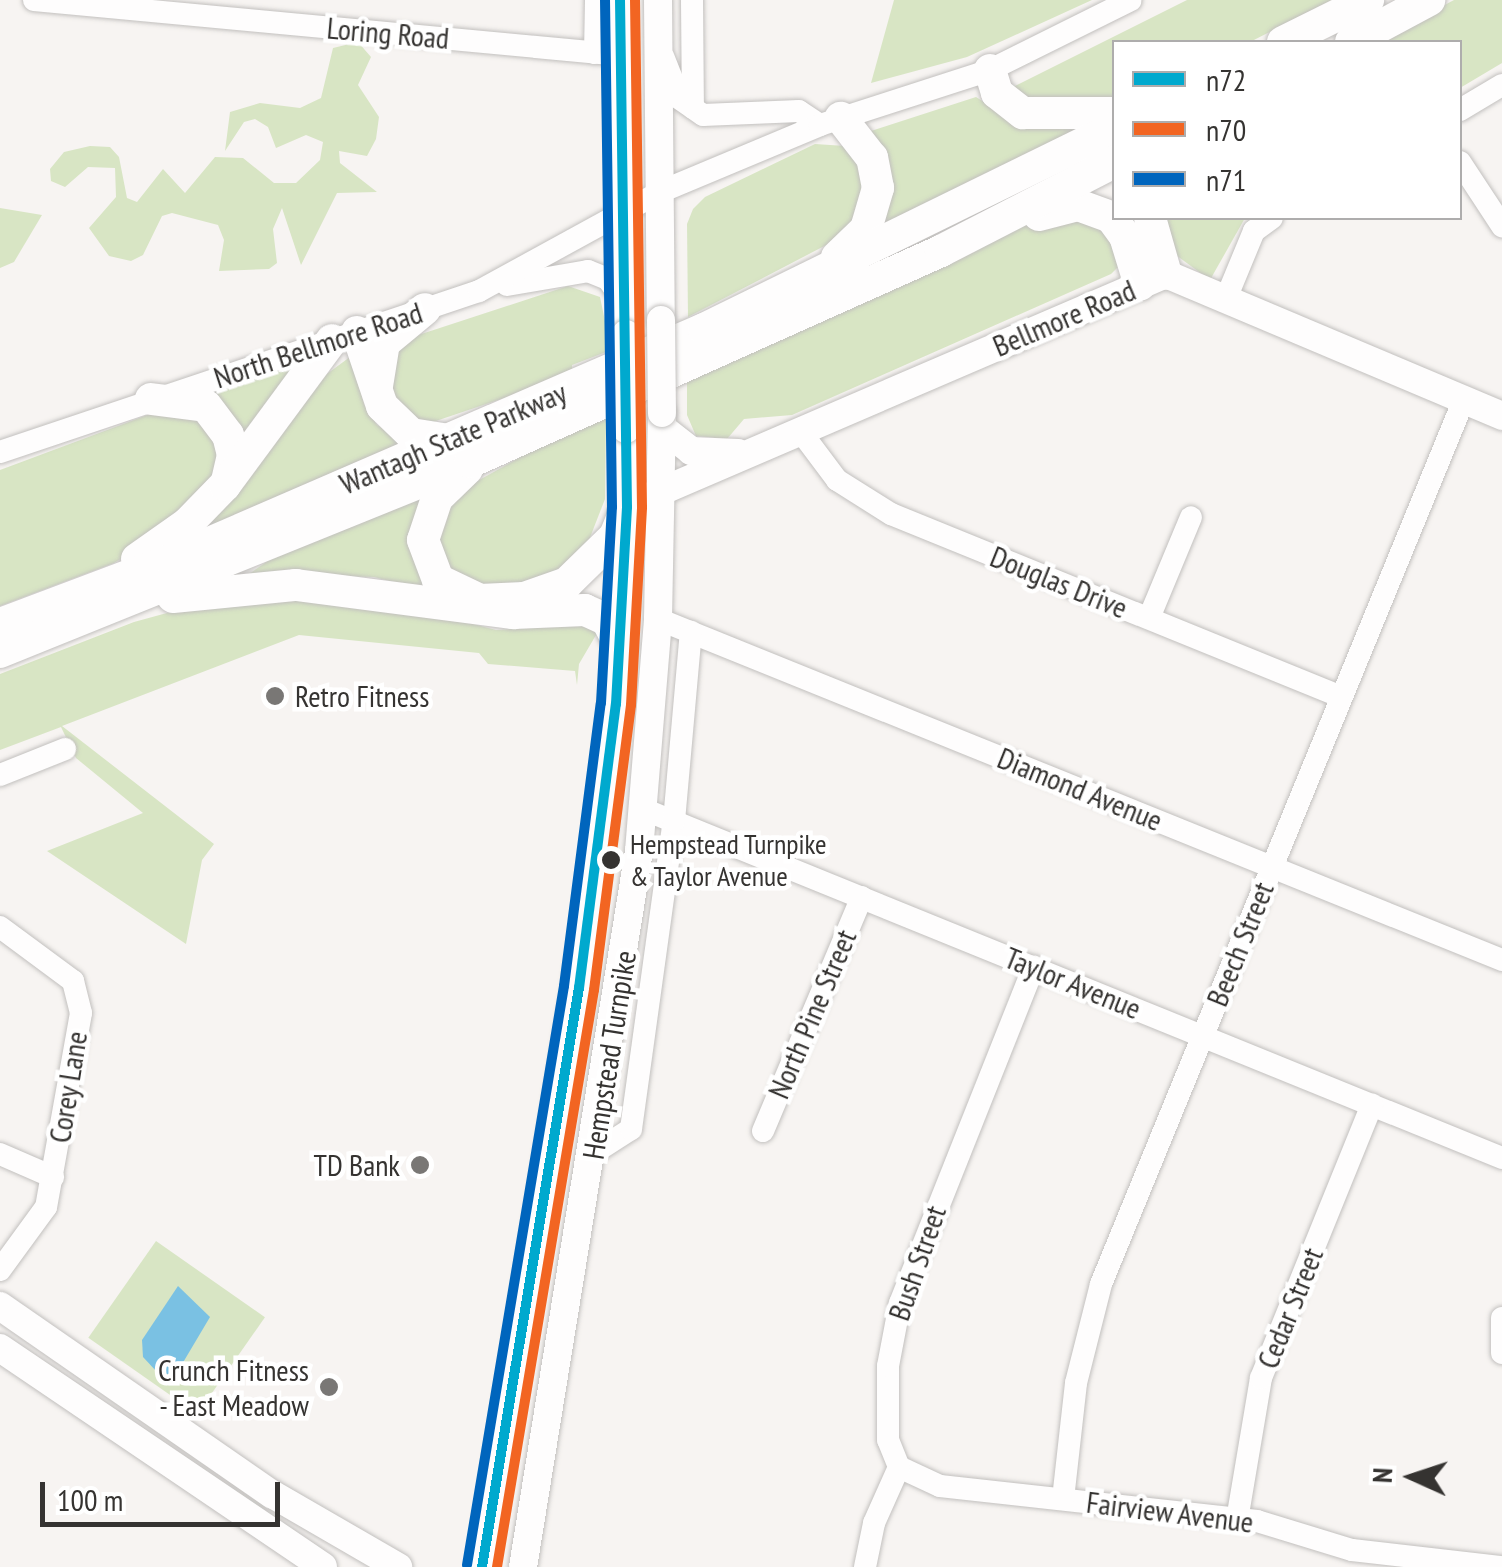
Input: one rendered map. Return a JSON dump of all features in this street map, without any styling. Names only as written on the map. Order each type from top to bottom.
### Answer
[{"type":"highway","points":[[1288,40],[1368,0]]},
{"type":"highway","points":[[1355,40],[1429,0]]},
{"type":"highway","points":[[990,70],[997,94],[1023,113],[1112,113]]},
{"type":"highway","points":[[817,276],[866,229],[874,213],[872,158],[830,122]]},
{"type":"highway","name":"Wantagh State Parkway","points":[[0,652],[110,595],[817,276],[1112,129]]},
{"type":"highway","name":"Wantagh State Parkway","points":[[0,624],[110,595],[478,458],[941,251],[1112,163]]},
{"type":"highway","points":[[941,251],[1062,206],[1098,208],[1125,236],[1153,280]]},
{"type":"highway","points":[[1150,220],[1153,280]]},
{"type":"highway","points":[[377,401],[376,364],[384,342],[425,309]]},
{"type":"highway","points":[[110,595],[225,485],[345,336],[377,401],[402,428],[448,440]]},
{"type":"highway","points":[[151,400],[194,400],[220,422],[233,455],[225,485]]},
{"type":"highway","points":[[478,458],[438,498],[425,521],[428,562],[438,580],[456,592],[507,600],[566,582],[615,536],[627,507]]},
{"type":"highway","points":[[110,595],[252,586],[367,590],[513,613],[589,611],[610,624],[620,646]]},
{"type":"main road","name":"Hempstead Turnpike","points":[[482,1567],[602,828],[620,646],[627,507],[625,212],[608,54],[620,0]]},
{"type":"main road","name":"Hempstead Turnpike","points":[[523,1567],[620,993],[643,809],[658,619],[662,492],[658,0]]},
{"type":"main road","name":"Bellmore Road","points":[[627,507],[1153,280],[1225,301],[1502,416]]},
{"type":"main road","points":[[662,421],[704,455],[764,448]]},
{"type":"main road","points":[[602,828],[621,832],[625,851],[620,993]]},
{"type":"main road","points":[[0,1306],[272,1494],[398,1567]]},
{"type":"main road","points":[[0,1348],[324,1567]]},
{"type":"main road","points":[[123,1432],[145,1406]]},
{"type":"street","name":"Loring Road","points":[[34,0],[608,54]]},
{"type":"street","name":"Hempstead Turnpike","points":[[596,0],[608,54]]},
{"type":"street","points":[[692,0],[693,108]]},
{"type":"street","points":[[625,212],[660,192],[830,122],[990,70],[1131,0]]},
{"type":"street","points":[[658,42],[680,98],[693,108],[721,119],[799,111],[830,122]]},
{"type":"street","points":[[1462,109],[1502,85]]},
{"type":"street","points":[[1462,165],[1502,226]]},
{"type":"street","name":"North Bellmore Road","points":[[0,452],[479,291],[625,212]]},
{"type":"street","points":[[1225,301],[1254,231],[1269,220]]},
{"type":"street","points":[[479,291],[582,271],[608,279],[625,304]]},
{"type":"street","name":"Beech Street","points":[[1063,1499],[1084,1337],[1462,402]]},
{"type":"street","name":"Douglas Drive","points":[[801,432],[860,498],[1341,697]]},
{"type":"street","points":[[1148,618],[1191,517]]},
{"type":"street","name":"Diamond Avenue","points":[[658,619],[1502,960]]},
{"type":"street","name":"Hempstead Turnpike","points":[[592,1154],[631,1129],[674,821],[692,632]]},
{"type":"street","points":[[0,775],[65,749]]},
{"type":"street","name":"Taylor Avenue","points":[[643,809],[1502,1158]]},
{"type":"street","name":"North Pine Street","points":[[763,1131],[862,898]]},
{"type":"street","name":"Corey Lane","points":[[0,927],[59,968],[80,993],[46,1207],[0,1270]]},
{"type":"street","name":"Bush Street","points":[[899,1467],[888,1440],[888,1366],[900,1303],[1034,967]]},
{"type":"street","name":"Cedar Street","points":[[1237,1520],[1261,1378],[1372,1105]]},
{"type":"street","points":[[0,1154],[53,1177]]},
{"type":"street","points":[[1502,1318],[1502,1352]]},
{"type":"street","points":[[865,1567],[874,1523],[899,1467]]},
{"type":"street","name":"Fairview Avenue","points":[[899,1467],[940,1486],[1237,1520],[1352,1550],[1502,1567]]},
{"type":"green space","points":[[894,0],[1092,0],[967,57],[871,83]]},
{"type":"green space","points":[[1187,0],[1332,0],[1254,40],[1112,40],[1112,101],[1021,105],[1007,90]]},
{"type":"green space","points":[[1454,0],[1502,0],[1502,63],[1462,87],[1462,40],[1379,40]]},
{"type":"green space","points":[[358,42],[371,57],[358,85],[379,117],[376,139],[367,156],[339,151],[340,163],[377,192],[337,193],[301,265],[282,208],[273,229],[277,263],[269,269],[219,271],[224,240],[218,225],[172,213],[162,216],[143,255],[131,261],[109,256],[89,228],[116,197],[115,168],[88,167],[65,187],[51,181],[50,169],[64,152],[90,146],[110,147],[119,157],[127,198],[137,202],[163,169],[185,193],[215,157],[243,158],[274,183],[296,183],[320,160],[323,142],[306,135],[276,148],[268,127],[255,119],[244,122],[225,151],[230,112],[260,103],[300,108],[321,98],[333,48]]},
{"type":"green space","points":[[976,97],[1021,125],[1073,128],[1076,134],[859,245],[871,131]]},
{"type":"green space","points":[[815,144],[845,146],[867,176],[857,229],[688,317],[687,224],[693,209],[705,197]]},
{"type":"green space","points":[[0,208],[42,215],[14,262],[0,268]]},
{"type":"green space","points":[[1073,212],[1113,239],[1118,267],[1111,274],[792,415],[744,419],[727,439],[696,436],[687,415],[687,372],[1050,214]]},
{"type":"green space","points":[[1159,220],[1244,220],[1210,280],[1165,247]]},
{"type":"green space","points":[[568,286],[600,297],[606,326],[606,352],[572,365],[572,375],[427,424],[409,420],[382,385],[397,342]]},
{"type":"green space","points":[[354,354],[364,404],[377,425],[406,443],[207,533],[191,530],[297,396]]},
{"type":"green space","points":[[292,369],[243,442],[208,394]]},
{"type":"green space","points":[[189,409],[219,438],[216,483],[152,540],[114,563],[0,606],[0,470],[150,414]]},
{"type":"green space","points":[[606,410],[605,499],[582,558],[521,592],[450,581],[432,554],[443,500]]},
{"type":"green space","points":[[420,491],[424,590],[374,577],[249,574],[285,549]]},
{"type":"green space","points":[[268,595],[390,602],[496,630],[595,624],[596,635],[579,664],[577,685],[575,671],[488,664],[479,653],[299,635],[62,726],[214,844],[202,860],[186,944],[47,851],[143,813],[76,758],[61,727],[0,750],[0,674],[134,622],[207,602]]},
{"type":"green space","points":[[156,1241],[265,1317],[197,1414],[88,1338]]},
{"type":"water","points":[[178,1286],[210,1317],[175,1376],[157,1372],[143,1357],[142,1340]]},
{"type":"transit line","name":"n71","points":[[467,1565],[564,986],[601,703],[612,507],[605,0]]},
{"type":"transit line","name":"n72","points":[[482,1567],[579,988],[616,704],[627,507],[620,0]]},
{"type":"transit line","name":"n70","points":[[497,1567],[594,990],[631,705],[642,507],[635,0]]},
{"type":"place","name":"Retro Fitness","points":[[275,696]]},
{"type":"place","name":"Hempstead Turnpike & Taylor Avenue","points":[[611,860]]},
{"type":"place","name":"TD Bank","points":[[420,1165]]},
{"type":"place","name":"Crunch Fitness - East Meadow","points":[[329,1387]]}]
